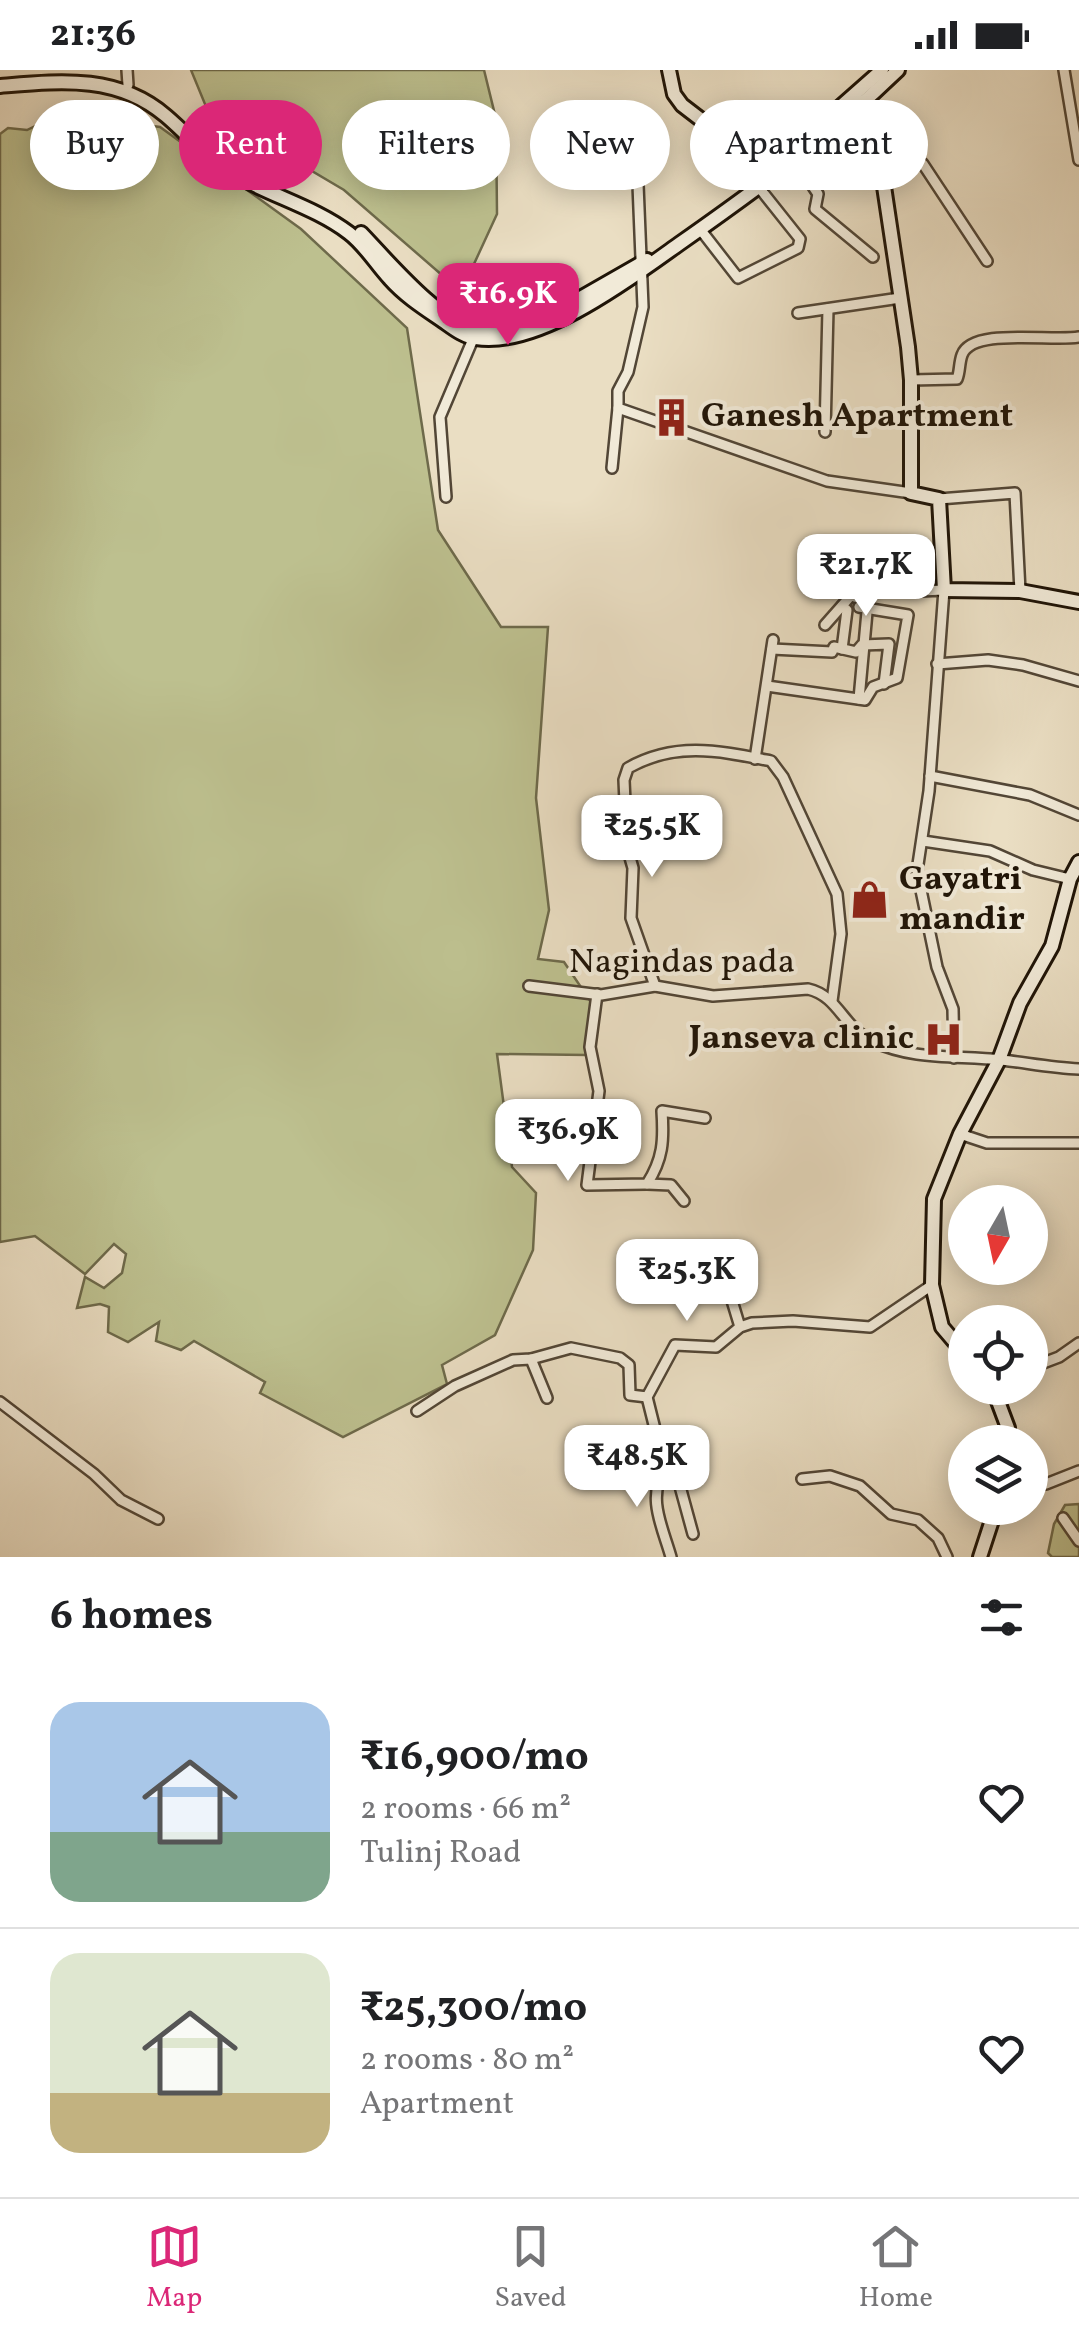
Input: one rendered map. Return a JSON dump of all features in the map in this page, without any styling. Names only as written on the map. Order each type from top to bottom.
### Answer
[{"type":"main road","points":[[670,70],[674,94],[690,111]]},
{"type":"main road","points":[[678,70],[682,90],[690,101]]},
{"type":"main road","points":[[859,100],[886,72]]},
{"type":"main road","points":[[0,83],[27,77],[92,76],[157,103],[229,163],[357,229],[418,293],[475,334],[537,321],[640,270],[753,190]]},
{"type":"main road","points":[[640,270],[752,190]]},
{"type":"main road","points":[[885,190],[911,380],[911,493],[939,499],[944,590],[1020,591],[1079,602]]},
{"type":"main road","points":[[948,1334],[942,1327],[932,1285],[934,1199],[960,1134],[999,1060],[1016,1012],[1052,946],[1079,862]]},
{"type":"main road","points":[[980,1557],[990,1525]]},
{"type":"street","points":[[127,70],[128,88]]},
{"type":"street","points":[[1064,70],[1079,160]]},
{"type":"street","points":[[928,168],[986,261]]},
{"type":"street","points":[[612,468],[618,391],[628,372],[642,314],[638,190]]},
{"type":"street","points":[[700,229],[738,278],[798,248],[800,240],[761,190]]},
{"type":"street","points":[[815,190],[815,209],[873,258]]},
{"type":"street","points":[[798,313],[900,298]]},
{"type":"street","points":[[826,432],[828,309]]},
{"type":"street","points":[[446,497],[440,417],[475,334]]},
{"type":"street","points":[[911,380],[957,379],[962,354],[970,344],[984,338],[1079,337]]},
{"type":"street","points":[[618,408],[828,481],[911,493]]},
{"type":"street","points":[[939,499],[1015,493],[1020,591]]},
{"type":"street","points":[[825,625],[862,582],[920,591],[944,590],[930,776],[917,871],[938,966],[953,1009],[954,1058]]},
{"type":"street","points":[[851,596],[868,601],[863,608],[859,699]]},
{"type":"street","points":[[842,606],[847,610],[842,649]]},
{"type":"street","points":[[766,686],[866,700],[873,687],[897,678],[908,615],[863,608]]},
{"type":"street","points":[[655,986],[631,918],[633,868],[627,847],[624,780],[628,768],[650,756],[686,750],[755,758],[772,644],[856,652],[862,645],[889,644],[884,684]]},
{"type":"street","points":[[937,664],[988,660],[1079,682]]},
{"type":"street","name":"Nagindas pada","points":[[755,758],[771,760],[777,766],[837,894],[841,934],[832,1001]]},
{"type":"street","points":[[930,776],[1030,794],[1079,814]]},
{"type":"street","points":[[922,841],[990,851],[1032,870],[1074,881]]},
{"type":"street","name":"Nagindas pada","points":[[529,986],[597,994],[655,986],[713,996],[823,992],[845,1020],[870,1040],[920,1058],[999,1060],[1079,1069]]},
{"type":"street","points":[[597,994],[590,1047],[599,1091],[587,1184],[671,1186],[684,1201]]},
{"type":"street","points":[[647,1184],[659,1166],[664,1148],[662,1112],[705,1118]]},
{"type":"street","points":[[960,1134],[988,1143],[1079,1143]]},
{"type":"street","points":[[708,1266],[722,1270],[740,1327]]},
{"type":"street","points":[[671,1557],[656,1511],[658,1479],[665,1469],[646,1397],[675,1345],[716,1347],[752,1322],[870,1327],[932,1285]]},
{"type":"street","points":[[1048,1361],[1079,1343]]},
{"type":"street","points":[[417,1411],[490,1369],[571,1348],[620,1358],[629,1365],[630,1395],[646,1397]]},
{"type":"street","points":[[531,1359],[548,1398]]},
{"type":"street","points":[[0,1402],[94,1474],[121,1500],[158,1519]]},
{"type":"street","points":[[665,1469],[674,1471],[694,1534]]},
{"type":"street","points":[[1048,1483],[1079,1471]]},
{"type":"street","points":[[802,1479],[830,1476],[860,1486],[892,1514],[918,1520],[938,1538],[947,1557]]},
{"type":"street","points":[[1063,1518],[1079,1541]]},
{"type":"green space","points":[[191,70],[484,70],[491,100],[342,100],[342,189],[322,177],[322,100],[203,100]]},
{"type":"green space","points":[[160,127],[179,141],[179,190],[247,190],[301,229],[407,328],[438,530],[501,627],[548,627],[536,798],[549,910],[538,959],[564,962],[591,1002],[587,1055],[497,1054],[512,1167],[536,1193],[533,1250],[495,1335],[442,1365],[447,1384],[343,1437],[260,1393],[265,1382],[194,1341],[181,1350],[156,1341],[159,1322],[128,1342],[108,1332],[109,1307],[100,1304],[77,1308],[85,1277],[104,1288],[122,1273],[126,1254],[114,1244],[85,1274],[35,1236],[0,1242],[0,134],[8,128],[30,129],[30,190],[159,190]]},
{"type":"green space","points":[[344,190],[497,190],[497,214],[468,277],[450,282]]},
{"type":"green space","points":[[1079,1504],[1079,1557],[1052,1557],[1048,1553],[1054,1524],[1065,1505]]},
{"type":"place","name":"Ganesh Apartment","points":[[671,417]]},
{"type":"place","name":"Gayatri mandir","points":[[869,900]]},
{"type":"place","name":"Janseva clinic","points":[[944,1039]]}]
